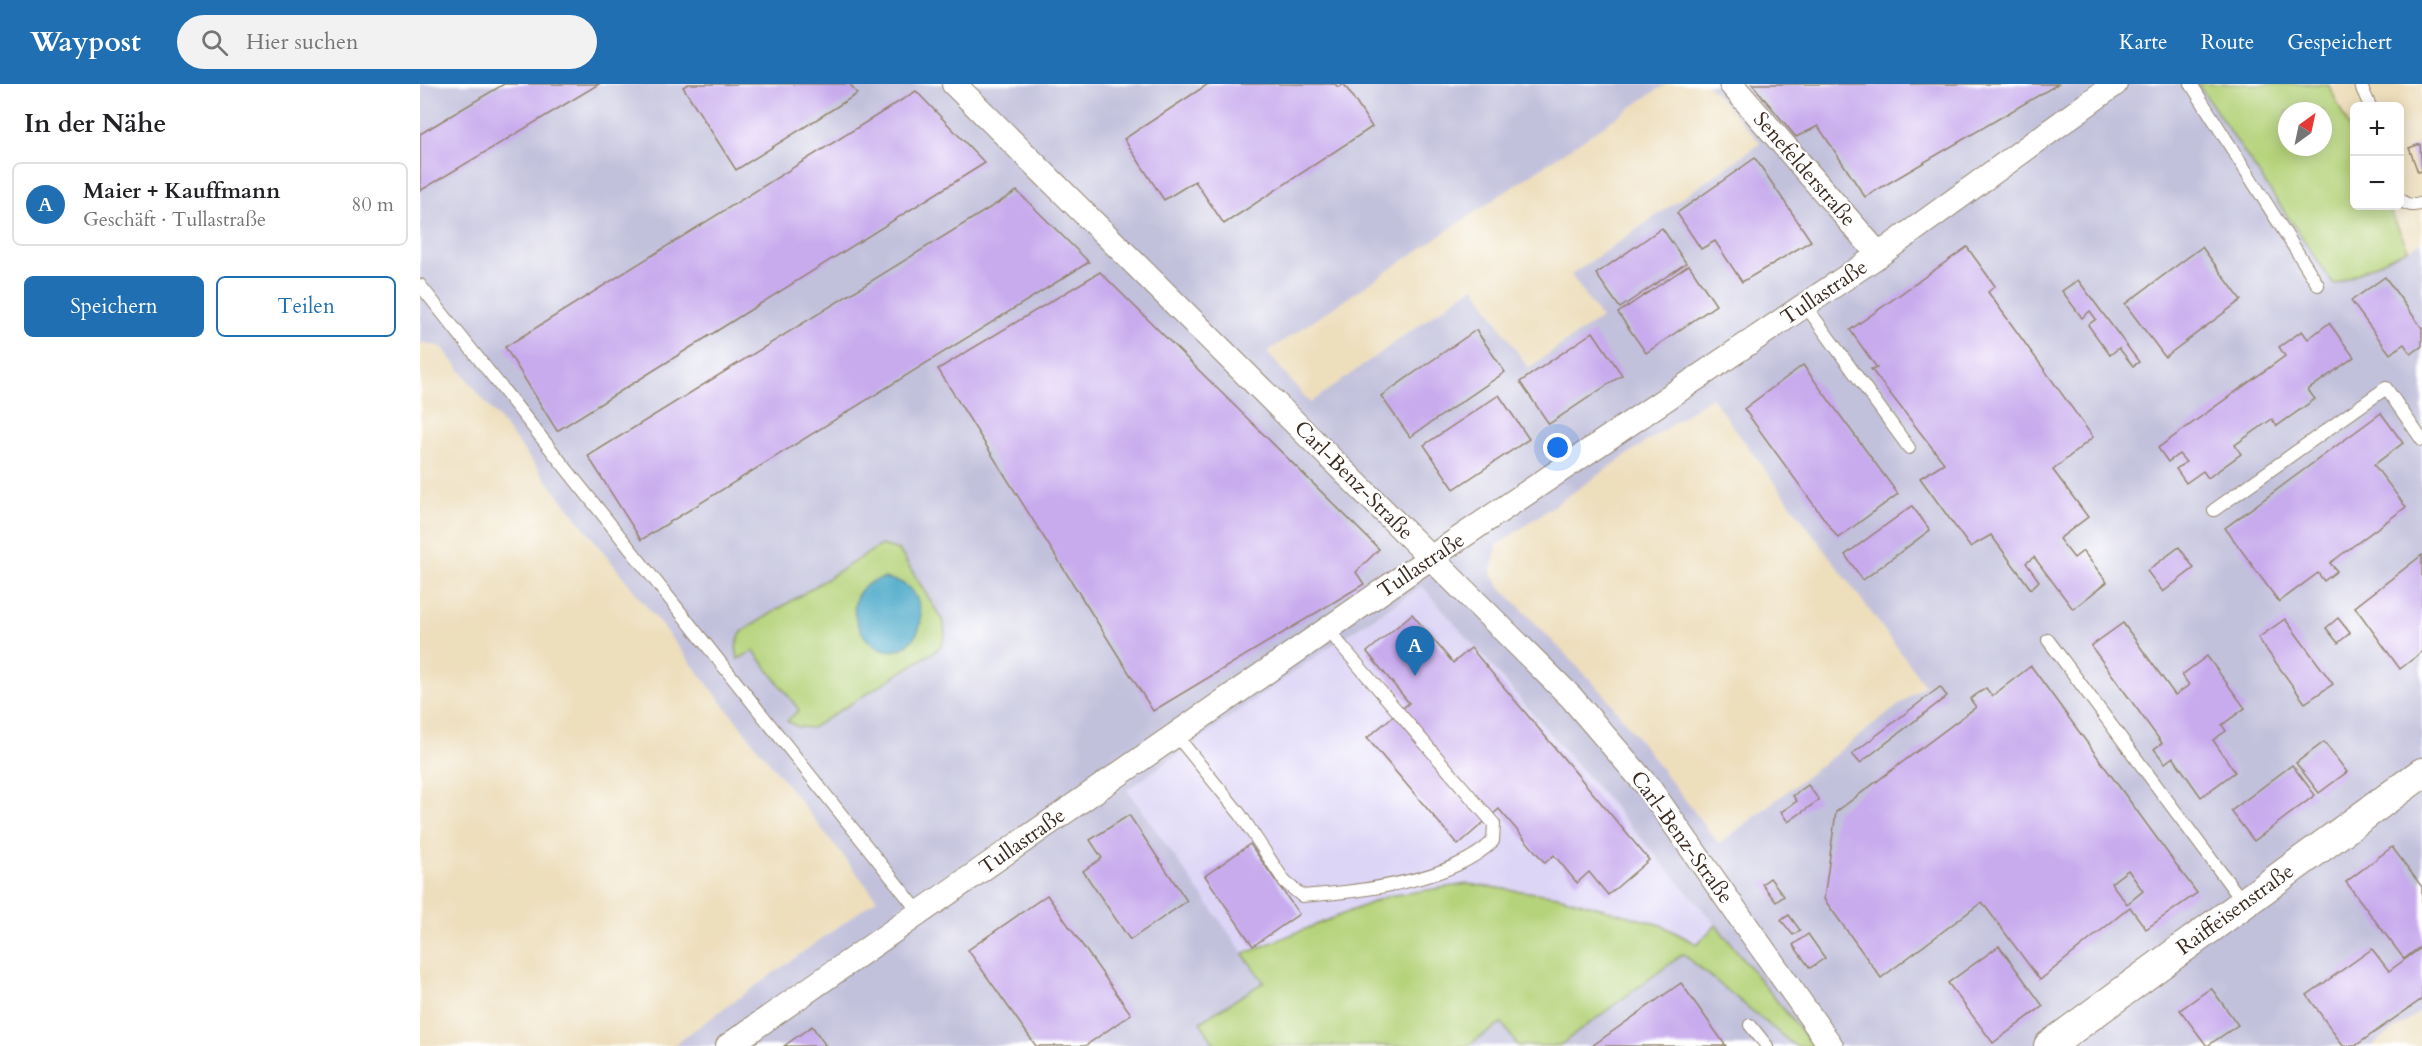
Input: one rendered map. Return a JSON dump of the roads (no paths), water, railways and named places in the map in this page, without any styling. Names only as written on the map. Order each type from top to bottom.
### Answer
[{"type":"street","name":"Carl-Benz-Straße","points":[[954,84],[1571,697],[1649,788],[1831,1046]]},
{"type":"street","name":"Senefelderstraße","points":[[1731,84],[1880,255]]},
{"type":"street","name":"Tullastraße","points":[[728,1046],[1432,557],[1880,255],[2115,84]]},
{"type":"street","name":"Raiffeisenstraße","points":[[2049,1046],[2422,773]]},
{"type":"lane","points":[[2191,84],[2318,285]]},
{"type":"lane","points":[[2360,84],[2368,102]]},
{"type":"lane","points":[[2404,203],[2416,206],[2422,203]]},
{"type":"lane","points":[[420,285],[919,912]]},
{"type":"lane","points":[[1805,305],[1909,448]]},
{"type":"lane","points":[[2214,510],[2386,388],[2422,440]]},
{"type":"lane","points":[[1176,735],[1240,814],[1285,882],[1302,896],[1356,892],[1440,872],[1480,854],[1493,841],[1494,824],[1328,630]]},
{"type":"lane","points":[[2048,639],[2243,902]]},
{"type":"lane","points":[[1750,1025],[1767,1046]]},
{"type":"water","points":[[884,578],[900,582],[909,588],[918,601],[920,609],[920,625],[917,632],[913,639],[898,649],[884,650],[870,642],[860,630],[855,615],[856,599],[865,586]]},
{"type":"place","name":"Maier + Kauffmann","points":[[1415,676]]}]
